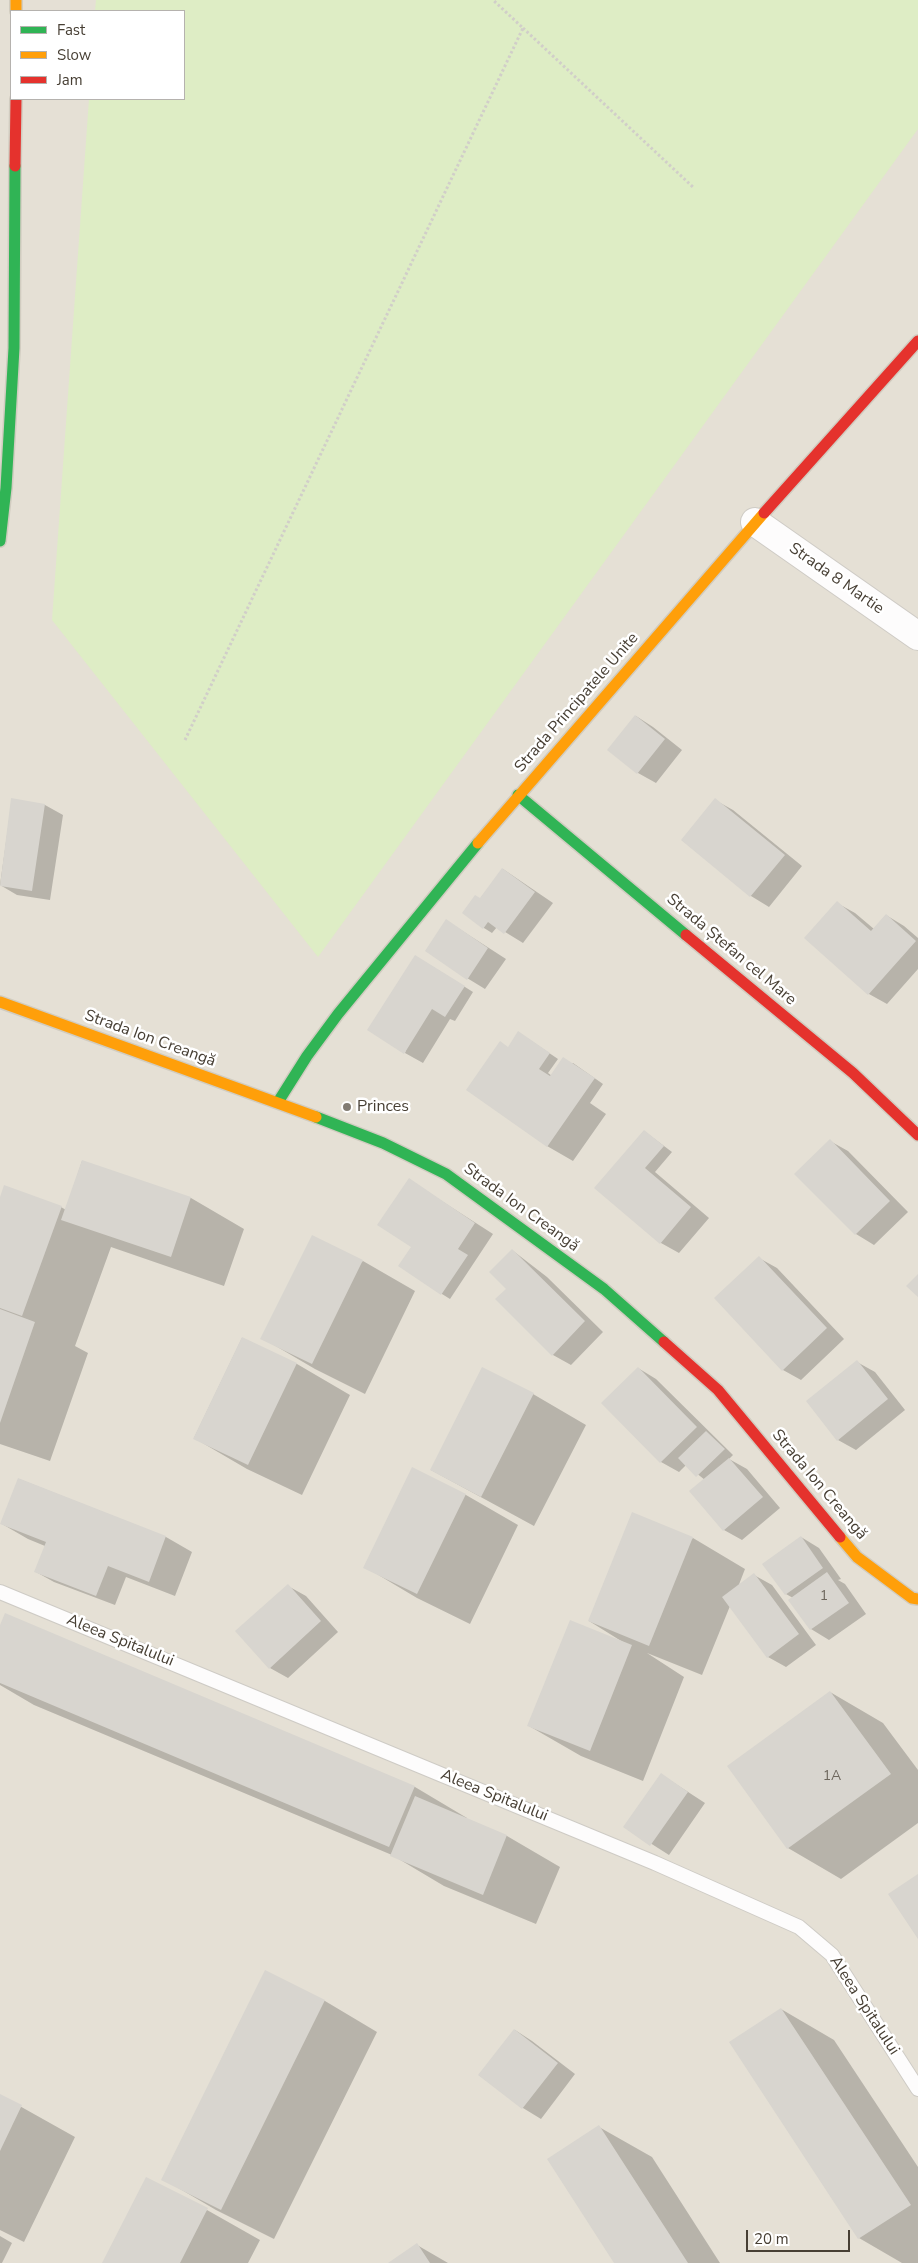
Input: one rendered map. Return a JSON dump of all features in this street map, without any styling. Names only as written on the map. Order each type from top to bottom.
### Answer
[{"type":"street","points":[[0,541],[6,488],[14,348],[16,100]]},
{"type":"street","name":"Strada Principatele Unite","points":[[278,1102],[307,1056],[338,1014],[518,795],[755,522],[918,341]]},
{"type":"street","name":"Strada 8 Martie","points":[[755,522],[918,636]]},
{"type":"street","name":"Strada Ștefan cel Mare","points":[[518,795],[853,1073],[918,1135]]},
{"type":"street","name":"Strada Ion Creangă","points":[[0,1002],[278,1102],[383,1142],[446,1174],[604,1289],[718,1390],[857,1557],[912,1598],[918,1598]]},
{"type":"lane","name":"Aleea Spitalului","points":[[0,1592],[655,1862],[799,1927],[832,1955],[918,2089]]},
{"type":"path","points":[[493,0],[694,188]]},
{"type":"path","points":[[185,740],[523,28]]},
{"type":"shaded area","points":[[0,0],[918,0],[918,2263],[0,2263]]},
{"type":"green space","points":[[96,0],[918,0],[918,129],[318,957],[52,620],[89,100],[185,100],[185,10],[95,10]]},
{"type":"building","points":[[635,715],[665,739],[637,774],[607,750]]},
{"type":"building","points":[[11,798],[45,804],[32,891],[0,886]]},
{"type":"building","points":[[715,798],[785,855],[750,897],[681,840]]},
{"type":"building","points":[[502,868],[535,892],[504,934],[488,922],[483,929],[462,913],[475,895],[480,898]]},
{"type":"building","points":[[837,901],[871,931],[886,914],[916,941],[868,995],[804,938]]},
{"type":"building","points":[[446,919],[488,948],[467,980],[425,951]]},
{"type":"building","points":[[415,955],[465,986],[445,1017],[432,1009],[404,1054],[367,1030]]},
{"type":"building","points":[[518,1031],[550,1053],[539,1069],[550,1076],[563,1057],[595,1078],[547,1147],[466,1090],[500,1041],[508,1047]]},
{"type":"building","points":[[644,1130],[664,1146],[645,1168],[691,1207],[660,1244],[594,1188]]},
{"type":"building","points":[[830,1139],[890,1201],[855,1235],[794,1174]]},
{"type":"building","points":[[82,1160],[191,1197],[171,1257],[61,1220]]},
{"type":"building","points":[[409,1178],[475,1223],[458,1249],[468,1255],[441,1295],[398,1266],[411,1247],[377,1225]]},
{"type":"building","points":[[4,1185],[62,1206],[22,1316],[0,1308],[0,1197]]},
{"type":"building","points":[[312,1235],[363,1260],[312,1364],[260,1339]]},
{"type":"building","points":[[512,1249],[585,1321],[552,1356],[495,1299],[506,1289],[489,1272]]},
{"type":"building","points":[[759,1256],[827,1328],[782,1371],[714,1298]]},
{"type":"building","points":[[918,1274],[918,1297],[906,1286]]},
{"type":"building","points":[[0,1309],[35,1322],[0,1423]]},
{"type":"building","points":[[242,1337],[297,1363],[248,1465],[193,1439]]},
{"type":"building","points":[[857,1360],[888,1399],[837,1441],[806,1401]]},
{"type":"building","points":[[482,1367],[534,1393],[481,1497],[430,1470]]},
{"type":"building","points":[[638,1367],[697,1427],[660,1463],[601,1403]]},
{"type":"building","points":[[706,1431],[725,1449],[696,1477],[678,1458]]},
{"type":"building","points":[[729,1458],[763,1497],[723,1531],[689,1491]]},
{"type":"building","points":[[412,1467],[466,1494],[417,1594],[363,1568]]},
{"type":"building","points":[[18,1478],[166,1536],[149,1582],[108,1566],[96,1596],[34,1572],[46,1542],[0,1524]]},
{"type":"building","points":[[632,1512],[693,1537],[649,1646],[588,1621]]},
{"type":"building","points":[[801,1536],[823,1568],[785,1595],[762,1564]]},
{"type":"building","points":[[827,1572],[849,1603],[810,1630],[788,1600]]},
{"type":"building","points":[[754,1573],[799,1634],[767,1658],[722,1597]]},
{"type":"building","points":[[288,1584],[321,1621],[269,1669],[235,1631]]},
{"type":"building","points":[[5,1613],[415,1786],[389,1847],[0,1683],[0,1625]]},
{"type":"building","points":[[570,1620],[632,1645],[590,1751],[527,1726]]},
{"type":"building","points":[[830,1691],[891,1774],[787,1849],[727,1766]]},
{"type":"building","points":[[661,1773],[688,1792],[650,1846],[623,1827]]},
{"type":"building","points":[[415,1796],[507,1835],[483,1895],[390,1856]]},
{"type":"building","points":[[918,1874],[918,1939],[888,1894]]},
{"type":"building","points":[[265,1970],[325,2000],[221,2210],[161,2180]]},
{"type":"building","points":[[781,2008],[911,2205],[858,2239],[729,2042]]},
{"type":"building","points":[[514,2029],[558,2063],[522,2109],[478,2075]]},
{"type":"building","points":[[0,2094],[22,2105],[0,2151]]},
{"type":"building","points":[[599,2125],[688,2263],[614,2263],[547,2159]]},
{"type":"building","points":[[146,2177],[208,2208],[180,2263],[102,2263]]},
{"type":"building","points":[[417,2243],[430,2263],[388,2263]]},
{"type":"traffic: fast","points":[[0,541],[6,488],[14,348],[15,166]]},
{"type":"traffic: fast","points":[[518,795],[686,935]]},
{"type":"traffic: fast","points":[[278,1102],[307,1056],[338,1014],[478,843]]},
{"type":"traffic: fast","points":[[316,1117],[383,1143],[446,1174],[604,1289],[664,1342]]},
{"type":"traffic: slow","points":[[16,0],[16,10]]},
{"type":"traffic: slow","points":[[478,843],[764,513]]},
{"type":"traffic: slow","points":[[0,1002],[316,1117]]},
{"type":"traffic: slow","points":[[840,1537],[857,1557],[912,1598],[918,1599]]},
{"type":"traffic: jam","points":[[15,166],[16,100]]},
{"type":"traffic: jam","points":[[764,513],[918,341]]},
{"type":"traffic: jam","points":[[686,935],[853,1073],[918,1135]]},
{"type":"traffic: jam","points":[[664,1342],[718,1390],[840,1537]]},
{"type":"place","name":"Princes","points":[[347,1107]]}]
